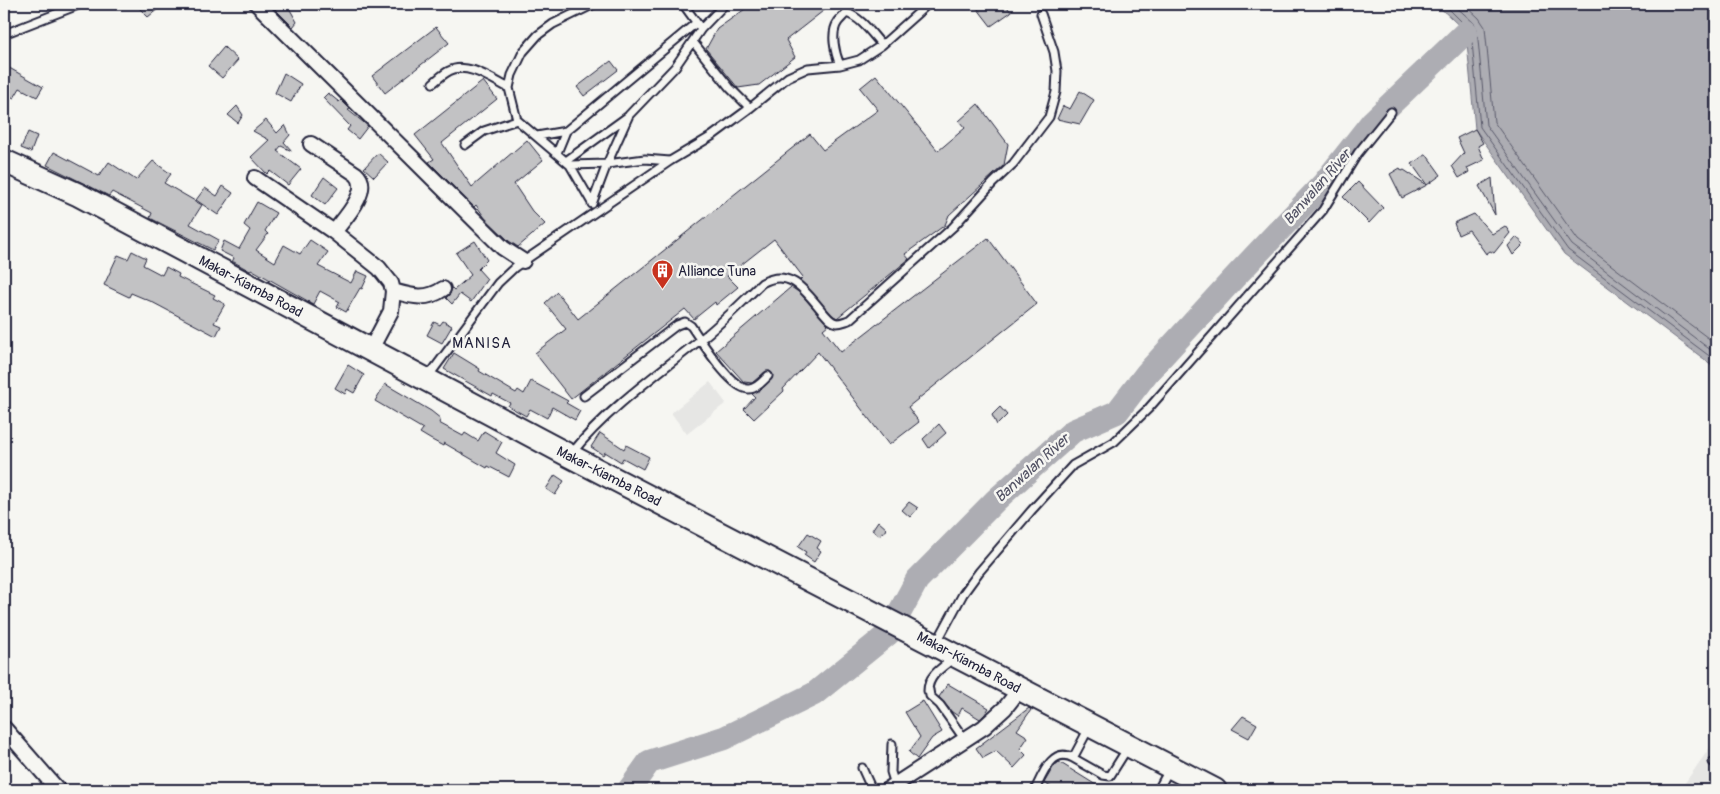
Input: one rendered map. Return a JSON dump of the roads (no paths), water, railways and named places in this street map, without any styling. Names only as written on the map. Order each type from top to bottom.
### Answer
[{"type":"main road","name":"Makar-Kiamba Road","points":[[4,161],[79,195],[570,456],[932,642],[1211,789]]},
{"type":"street","points":[[257,4],[503,248],[523,261]]},
{"type":"street","points":[[311,144],[356,174],[362,182],[362,188],[358,197],[334,232]]},
{"type":"street","points":[[255,178],[334,232],[379,268],[391,283],[390,312],[371,349]]},
{"type":"street","points":[[392,291],[422,298],[436,295],[443,290]]},
{"type":"street","points":[[893,789],[997,716],[1020,689]]},
{"type":"street","points":[[4,728],[58,790]]},
{"type":"lane","points":[[4,34],[82,4]]},
{"type":"lane","points":[[592,202],[568,163],[517,120],[509,88],[512,75],[523,52],[538,35],[553,24],[594,4]]},
{"type":"lane","points":[[683,4],[701,29]]},
{"type":"lane","points":[[568,163],[629,115],[676,67],[701,29],[725,4]]},
{"type":"lane","points":[[427,379],[498,283],[523,261],[670,161],[712,136],[788,77],[798,71],[818,66],[840,65],[858,60],[882,45],[928,4]]},
{"type":"lane","points":[[840,65],[836,56],[834,34],[837,22],[846,13],[859,20],[882,45]]},
{"type":"lane","points":[[570,456],[588,433],[700,340],[762,283],[775,278],[789,280],[799,285],[831,320],[842,323],[849,320],[953,227],[1013,164],[1049,116],[1056,92],[1057,71],[1054,52],[1041,14]]},
{"type":"lane","points":[[557,153],[566,131],[696,23]]},
{"type":"lane","points":[[694,42],[730,88],[750,108]]},
{"type":"lane","points":[[433,83],[450,70],[462,68],[474,71],[509,88]]},
{"type":"lane","points":[[932,642],[979,572],[1031,511],[1073,465],[1114,442],[1148,409],[1323,210],[1358,153],[1391,112]]},
{"type":"lane","points":[[588,216],[607,164],[629,115]]},
{"type":"lane","points":[[465,145],[484,131],[517,120]]},
{"type":"lane","points":[[537,136],[566,131]]},
{"type":"lane","points":[[568,163],[607,164],[645,160],[670,161]]},
{"type":"lane","points":[[584,396],[683,322],[689,323],[724,372],[742,388],[752,389],[768,376]]},
{"type":"lane","points":[[957,656],[936,672],[929,680],[928,691],[965,740]]},
{"type":"lane","points":[[1073,758],[1090,725]]},
{"type":"lane","points":[[892,744],[891,772],[893,789]]},
{"type":"lane","points":[[1035,790],[1052,761],[1061,755],[1066,754],[1103,776],[1110,776],[1129,746]]},
{"type":"lane","points":[[1158,790],[1171,767]]},
{"type":"lane","points":[[862,768],[872,790]]},
{"type":"water","points":[[1436,4],[1716,4],[1716,368],[1564,254],[1475,129],[1466,32]]},
{"type":"waterway","name":"Banwalan River","points":[[629,790],[649,762],[724,738],[814,694],[888,634],[917,580],[996,500],[1073,431],[1117,412],[1147,373],[1324,183],[1372,122],[1466,32]]},
{"type":"place","name":"Alliance Tuna","points":[[662,290]]},
{"type":"district","name":"MANISA","points":[[482,343]]}]
